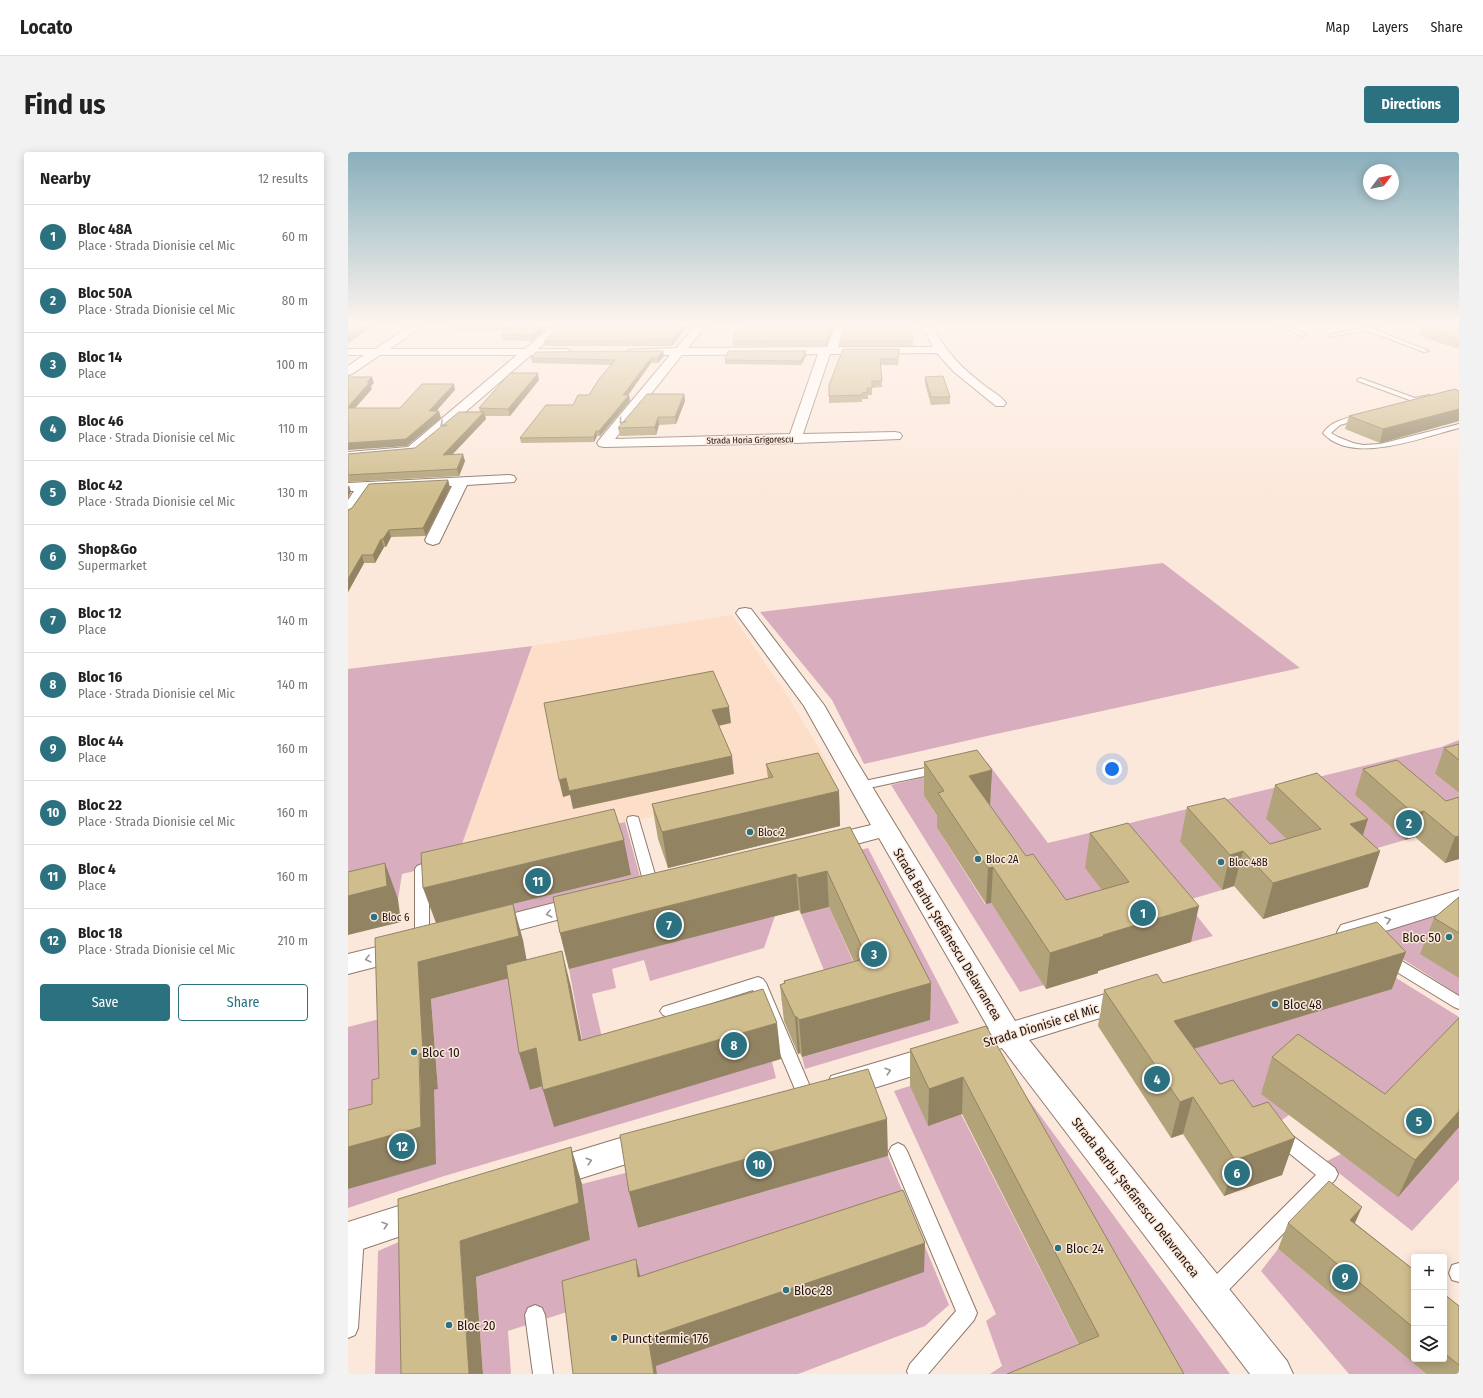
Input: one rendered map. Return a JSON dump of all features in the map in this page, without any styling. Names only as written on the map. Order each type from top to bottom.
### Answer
[{"type":"street","points":[[348,456],[412,451],[490,383]]},
{"type":"street","name":"Strada Horia Grigorescu","points":[[653,383],[604,443],[896,436]]},
{"type":"street","points":[[795,439],[816,383]]},
{"type":"street","points":[[974,383],[1000,403]]},
{"type":"street","points":[[348,487],[508,479]]},
{"type":"street","points":[[433,540],[462,482]]},
{"type":"street","points":[[348,512],[365,486]]},
{"type":"street","name":"Strada Barbu Ștefănescu Delavrancea","points":[[745,614],[814,706],[885,829],[1008,1034],[1274,1374]]},
{"type":"street","points":[[802,850],[885,829]]},
{"type":"street","points":[[348,964],[641,891]]},
{"type":"street","points":[[1343,938],[1459,899]]},
{"type":"street","name":"Strada Dionisie cel Mic","points":[[795,1099],[1154,991]]},
{"type":"street","points":[[522,1182],[678,1135]]},
{"type":"street","points":[[352,1236],[449,1205]]},
{"type":"lane","points":[[1368,383],[1415,400],[1437,395]]},
{"type":"lane","points":[[1368,414],[1335,425],[1330,428],[1327,433],[1335,439],[1351,445],[1363,447],[1380,446],[1459,426]]},
{"type":"lane","points":[[860,786],[940,768]]},
{"type":"lane","points":[[633,820],[641,891]]},
{"type":"lane","points":[[422,869],[444,940]]},
{"type":"lane","points":[[1373,950],[1459,1004]]},
{"type":"lane","points":[[668,1011],[758,983],[795,1099]]},
{"type":"lane","points":[[1211,1294],[1329,1174],[1268,1126]]},
{"type":"lane","points":[[898,1150],[966,1313],[915,1373]]},
{"type":"lane","points":[[348,1328],[352,1236]]},
{"type":"lane","points":[[535,1315],[543,1374]]},
{"type":"shaded area","points":[[1163,563],[1300,668],[864,764],[832,700],[760,612]]},
{"type":"shaded area","points":[[732,615],[789,698],[834,774],[823,778],[456,861],[532,646]]},
{"type":"shaded area","points":[[532,646],[456,861],[625,822],[642,884],[437,932],[436,923],[631,875],[440,865],[402,874],[398,899],[348,912],[348,669]]},
{"type":"shaded area","points":[[1459,740],[1459,767],[1435,774],[1459,793],[1459,820],[1355,795],[1405,840],[1357,854],[1266,819],[1311,864],[1180,842],[1222,890],[1185,901],[1213,936],[1191,942],[1122,858],[1123,918],[1071,933],[924,796],[943,826],[937,828],[985,904],[991,903],[1044,985],[1020,992],[891,785],[987,762],[1048,843],[1441,747]]},
{"type":"shaded area","points":[[868,848],[959,1023],[805,1069],[802,1057],[930,1020],[851,862],[782,869]]},
{"type":"shaded area","points":[[1459,904],[1459,995],[1365,935]]},
{"type":"shaded area","points":[[829,907],[868,995],[788,1017],[781,999],[830,985],[801,914]]},
{"type":"shaded area","points":[[775,916],[764,948],[650,981],[644,960],[612,969],[616,988],[592,994],[607,1059],[589,1077],[569,969]]},
{"type":"shaded area","points":[[1364,958],[1459,1017],[1459,1038],[1370,1131],[1289,1115],[1256,1138],[1167,1037]]},
{"type":"shaded area","points":[[529,973],[531,1090],[547,1085],[772,1062],[776,1078],[441,1177],[348,1208],[348,1027],[391,1016],[395,1101],[438,1089],[431,999]]},
{"type":"shaded area","points":[[998,1058],[1230,1374],[1155,1374]]},
{"type":"shaded area","points":[[910,1086],[961,1114],[1092,1371],[1085,1374],[990,1374],[1002,1366],[986,1321],[996,1314],[894,1091]]},
{"type":"shaded area","points":[[1459,1127],[1459,1180],[1412,1231],[1325,1162],[1341,1154]]},
{"type":"shaded area","points":[[888,1156],[949,1305],[925,1326],[798,1374],[657,1374],[656,1366],[573,1310],[508,1331],[511,1374],[483,1374],[476,1277],[590,1240],[582,1184],[629,1172],[638,1228]]},
{"type":"shaded area","points":[[415,1235],[420,1374],[375,1374],[378,1251]]},
{"type":"shaded area","points":[[1278,1249],[1426,1374],[1349,1374],[1261,1271]]},
{"type":"building","points":[[348,383],[369,383],[348,407]]},
{"type":"building","points":[[501,383],[530,383],[508,409],[479,408]]},
{"type":"building","points":[[596,383],[632,383],[623,395],[629,395],[599,431],[596,431],[594,437],[520,438],[546,405],[573,405],[578,395],[589,395]]},
{"type":"building","points":[[830,383],[872,383],[872,388],[867,388],[868,392],[862,393],[862,395],[829,396]]},
{"type":"building","points":[[927,383],[945,383],[950,397],[931,397]]},
{"type":"building","points":[[422,384],[454,384],[429,411],[439,411],[406,439],[348,443],[348,408],[400,408]]},
{"type":"building","points":[[1455,389],[1459,391],[1459,409],[1383,429],[1349,416]]},
{"type":"building","points":[[647,394],[684,394],[675,417],[658,417],[655,427],[618,428]]},
{"type":"building","points":[[459,412],[484,412],[443,455],[463,454],[457,469],[348,475],[348,454],[415,448]]},
{"type":"building","points":[[448,480],[423,528],[389,530],[383,539],[381,539],[373,555],[362,555],[348,579],[348,510],[352,508],[369,484]]},
{"type":"building","points":[[713,671],[729,707],[712,710],[732,756],[569,791],[566,778],[559,780],[544,703]]},
{"type":"building","points":[[1459,744],[1459,760],[1444,748]]},
{"type":"building","points":[[977,750],[992,770],[969,776],[1026,856],[1033,854],[1066,900],[1129,882],[1090,833],[1128,823],[1199,906],[1103,935],[1104,936],[1050,953],[993,867],[988,868],[938,793],[944,791],[924,762]]},
{"type":"building","points":[[818,753],[839,791],[662,832],[652,804],[773,777],[766,764]]},
{"type":"building","points":[[1397,760],[1446,801],[1459,797],[1459,836],[1455,837],[1424,811],[1414,814],[1363,769]]},
{"type":"building","points":[[1317,773],[1368,819],[1350,824],[1380,851],[1273,883],[1243,851],[1230,855],[1187,807],[1225,798],[1270,844],[1321,829],[1275,785]]},
{"type":"building","points":[[614,809],[624,840],[423,888],[421,853]]},
{"type":"building","points":[[850,827],[931,983],[799,1020],[795,1017],[780,985],[785,983],[784,981],[867,958],[827,871],[798,878],[796,874],[560,933],[553,897]]},
{"type":"building","points":[[385,863],[387,886],[348,896],[348,872]]},
{"type":"building","points":[[1459,897],[1459,933],[1434,918]]},
{"type":"building","points":[[513,904],[519,936],[418,962],[423,1053],[419,1054],[421,1127],[348,1147],[348,1110],[372,1104],[372,1080],[379,1078],[375,938]]},
{"type":"building","points":[[1377,922],[1406,952],[1174,1021],[1220,1084],[1233,1080],[1253,1107],[1268,1102],[1295,1138],[1235,1160],[1193,1097],[1180,1102],[1104,990],[1157,974],[1163,983]]},
{"type":"building","points":[[562,951],[579,1041],[763,989],[777,1023],[543,1090],[536,1048],[519,1053],[506,965]]},
{"type":"building","points":[[1459,1018],[1459,1111],[1415,1160],[1272,1057],[1298,1034],[1385,1094]]},
{"type":"building","points":[[986,1026],[1184,1374],[1007,1374],[1099,1336],[963,1077],[929,1089],[910,1049]]},
{"type":"building","points":[[868,1069],[887,1119],[629,1192],[620,1135]]},
{"type":"building","points":[[571,1147],[579,1203],[460,1241],[469,1374],[401,1374],[398,1199]]},
{"type":"building","points":[[1329,1181],[1362,1207],[1350,1220],[1411,1268],[1411,1326],[1288,1223]]},
{"type":"building","points":[[903,1190],[925,1243],[648,1337],[654,1374],[573,1374],[562,1281],[636,1259],[638,1277]]},
{"type":"building","points":[[1447,1296],[1459,1306],[1459,1365],[1447,1355]]},
{"type":"place","name":"Bloc 50A","points":[[1409,823]]},
{"type":"place","name":"Bloc 2","points":[[750,832]]},
{"type":"place","name":"Bloc 2A","points":[[978,859]]},
{"type":"place","name":"Bloc 48B","points":[[1221,862]]},
{"type":"place","name":"Bloc 4","points":[[538,881]]},
{"type":"place","name":"Bloc 48A","points":[[1143,913]]},
{"type":"place","name":"Bloc 6","points":[[374,917]]},
{"type":"place","name":"Bloc 12","points":[[669,925]]},
{"type":"place","name":"Bloc 50","points":[[1449,937]]},
{"type":"place","name":"Bloc 14","points":[[874,954]]},
{"type":"place","name":"Bloc 48","points":[[1275,1004]]},
{"type":"place","name":"Bloc 16","points":[[734,1045]]},
{"type":"place","name":"Bloc 10","points":[[414,1052]]},
{"type":"place","name":"Bloc 46","points":[[1157,1079]]},
{"type":"place","name":"Bloc 42","points":[[1419,1121]]},
{"type":"place","name":"Bloc 18","points":[[402,1146]]},
{"type":"place","name":"Bloc 22","points":[[759,1164]]},
{"type":"place","name":"Shop&Go","points":[[1237,1173]]},
{"type":"place","name":"Bloc 24","points":[[1058,1248]]},
{"type":"place","name":"Bloc 44","points":[[1345,1277]]},
{"type":"place","name":"Bloc 28","points":[[786,1290]]},
{"type":"place","name":"Bloc 20","points":[[449,1325]]},
{"type":"place","name":"Punct termic 176","points":[[614,1338]]}]
